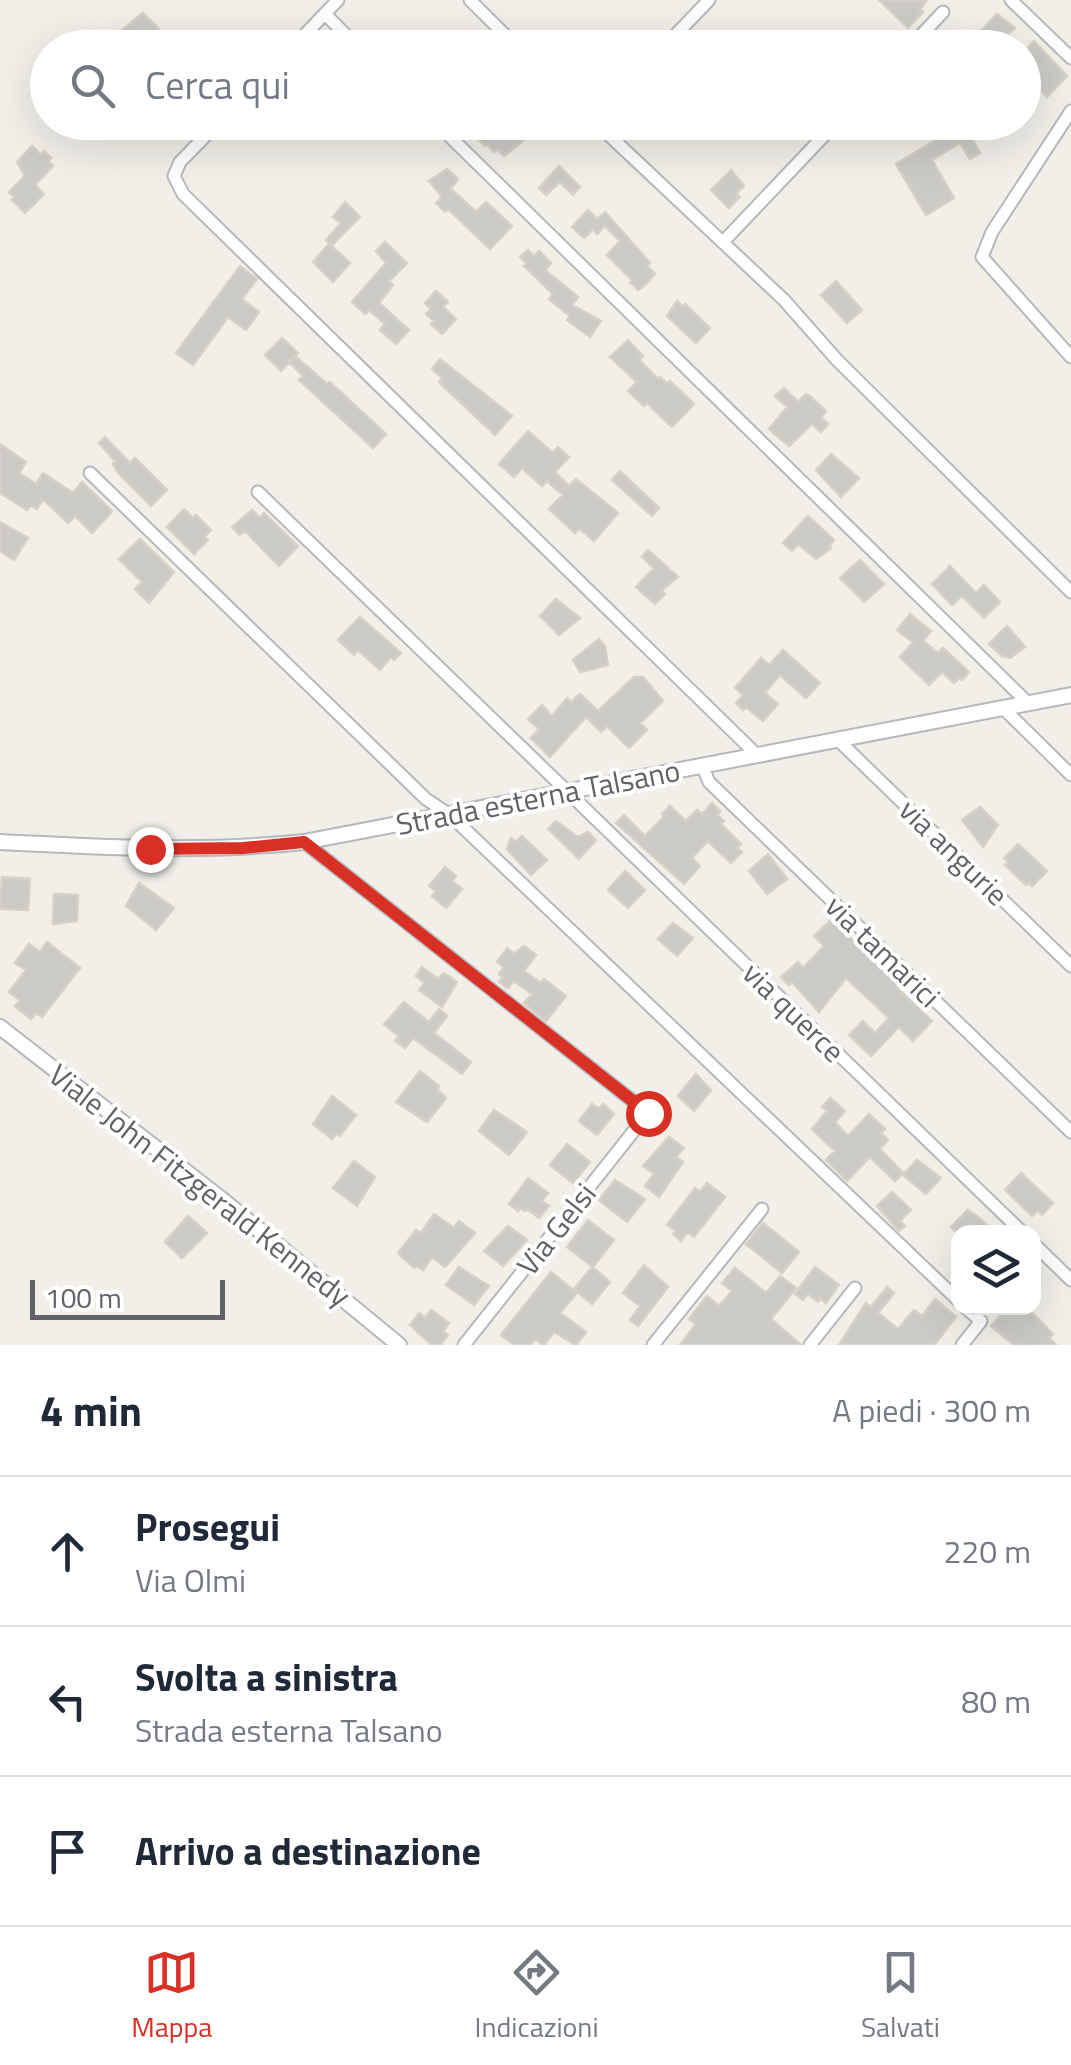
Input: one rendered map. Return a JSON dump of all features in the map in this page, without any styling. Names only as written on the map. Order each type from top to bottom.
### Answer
[{"type":"street","points":[[309,30],[338,0]]},
{"type":"street","points":[[470,0],[500,30]]},
{"type":"street","points":[[680,30],[709,0]]},
{"type":"street","points":[[1011,0],[1071,58]]},
{"type":"street","points":[[926,30],[943,12]]},
{"type":"street","points":[[325,14],[341,30]]},
{"type":"street","points":[[1071,111],[992,232],[982,257],[1071,358]]},
{"type":"street","points":[[201,140],[180,162],[174,176],[183,194],[757,754]]},
{"type":"street","points":[[453,140],[1028,703]]},
{"type":"street","points":[[614,140],[784,300],[837,360],[1071,592]]},
{"type":"street","points":[[724,242],[820,140]]},
{"type":"street","points":[[90,473],[426,799],[450,814],[951,1293]]},
{"type":"street","name":"via querce","points":[[258,492],[1015,1225]]},
{"type":"street","name":"Strada esterna Talsano","points":[[0,842],[150,849],[243,848],[304,842],[1071,695]]},
{"type":"street","points":[[1003,708],[1071,775]]},
{"type":"street","name":"via angurie","points":[[837,739],[1071,966]]},
{"type":"street","name":"via tamarici","points":[[702,765],[709,782],[1071,1132]]},
{"type":"street","name":"Via Gelsi","points":[[304,842],[648,1113],[464,1345]]},
{"type":"street","name":"Viale John Fitzgerald Kennedy","points":[[0,1027],[220,1198],[399,1345]]},
{"type":"street","points":[[653,1345],[762,1209]]},
{"type":"street","points":[[1041,1251],[1071,1280]]},
{"type":"street","points":[[810,1345],[855,1288]]},
{"type":"street","points":[[962,1345],[981,1321],[974,1315]]},
{"type":"building","points":[[879,0],[927,0],[920,10],[923,12],[908,28]]},
{"type":"building","points":[[143,13],[159,29],[158,30],[122,30]]},
{"type":"building","points":[[997,14],[1015,28],[1013,30],[982,30]]},
{"type":"building","points":[[1041,48],[1067,76],[1047,97],[1041,91]]},
{"type":"building","points":[[479,140],[524,140],[504,156]]},
{"type":"building","points":[[936,140],[972,140],[980,153],[970,159],[960,143],[932,160],[954,198],[926,215],[896,164]]},
{"type":"building","points":[[32,146],[41,155],[44,151],[53,166],[35,185],[44,194],[25,213],[9,192],[25,176],[17,162]]},
{"type":"building","points":[[559,166],[580,187],[573,195],[560,182],[546,195],[539,188]]},
{"type":"building","points":[[447,169],[458,179],[451,189],[476,212],[486,202],[512,226],[490,249],[448,209],[445,212],[436,203],[442,197],[429,181]]},
{"type":"building","points":[[731,170],[744,186],[729,208],[711,190]]},
{"type":"building","points":[[345,202],[360,217],[332,245],[326,240],[341,223],[333,217]]},
{"type":"building","points":[[588,210],[597,219],[605,212],[650,263],[647,266],[655,274],[643,287],[638,290],[607,255],[620,241],[605,226],[597,234],[593,229],[584,238],[572,227]]},
{"type":"building","points":[[385,242],[407,263],[389,281],[393,285],[379,303],[409,330],[396,344],[380,330],[385,324],[352,302],[386,263],[376,251]]},
{"type":"building","points":[[329,244],[350,263],[333,282],[313,262]]},
{"type":"building","points":[[528,250],[534,256],[539,251],[551,263],[545,270],[578,297],[572,305],[601,321],[590,337],[567,320],[570,316],[549,299],[553,294],[524,266],[527,264],[520,257]]},
{"type":"building","points":[[240,266],[257,279],[242,299],[259,312],[246,330],[228,317],[193,365],[176,353]]},
{"type":"building","points":[[836,281],[862,310],[847,323],[821,295]]},
{"type":"building","points":[[436,291],[448,302],[443,307],[456,319],[442,334],[426,314],[431,309],[425,303]]},
{"type":"building","points":[[677,301],[710,328],[696,343],[667,316]]},
{"type":"building","points":[[282,338],[298,353],[281,371],[265,355]]},
{"type":"building","points":[[628,340],[643,356],[639,360],[658,379],[667,384],[670,381],[694,404],[672,427],[628,391],[637,382],[610,357]]},
{"type":"building","points":[[295,356],[327,384],[330,382],[386,434],[373,448],[299,380],[303,376],[289,362]]},
{"type":"building","points":[[440,359],[512,416],[495,435],[439,382],[442,378],[432,369]]},
{"type":"building","points":[[784,388],[798,402],[806,394],[810,396],[826,411],[821,417],[828,424],[821,432],[812,424],[789,446],[769,429],[787,407],[775,396]]},
{"type":"building","points":[[528,431],[553,453],[558,447],[569,457],[555,472],[569,486],[576,479],[618,513],[594,541],[579,528],[575,533],[549,509],[563,495],[547,481],[542,486],[522,468],[514,477],[499,464]]},
{"type":"building","points":[[105,437],[130,463],[135,458],[167,490],[151,506],[119,474],[115,461],[99,443]]},
{"type":"building","points":[[0,444],[26,462],[19,473],[36,484],[43,473],[73,493],[82,482],[112,511],[92,533],[75,516],[68,523],[43,499],[37,509],[31,505],[27,510],[0,493]]},
{"type":"building","points":[[831,454],[859,478],[841,497],[816,470]]},
{"type":"building","points":[[620,471],[659,508],[652,516],[612,480]]},
{"type":"building","points":[[184,509],[211,530],[204,537],[208,540],[194,554],[167,527]]},
{"type":"building","points":[[252,510],[260,518],[264,513],[298,546],[279,566],[245,531],[240,535],[232,527]]},
{"type":"building","points":[[808,516],[834,540],[831,548],[816,559],[798,544],[792,551],[783,543]]},
{"type":"building","points":[[0,522],[28,538],[14,560],[0,551]]},
{"type":"building","points":[[140,539],[174,572],[149,603],[135,589],[142,582],[119,559]]},
{"type":"building","points":[[648,550],[678,577],[661,591],[665,594],[655,604],[636,587],[654,568],[642,557]]},
{"type":"building","points":[[860,560],[884,584],[864,602],[840,578]]},
{"type":"building","points":[[950,566],[976,593],[984,585],[1000,602],[984,618],[962,596],[952,605],[932,584]]},
{"type":"building","points":[[556,599],[580,618],[559,635],[540,616]]},
{"type":"building","points":[[910,614],[931,631],[923,641],[938,653],[943,648],[969,672],[962,680],[954,683],[942,672],[929,685],[900,657],[913,642],[897,630]]},
{"type":"building","points":[[360,617],[401,653],[394,660],[391,657],[380,670],[358,650],[354,655],[338,640]]},
{"type":"building","points":[[1007,626],[1025,647],[1010,658],[989,644]]},
{"type":"building","points":[[599,639],[605,646],[608,665],[580,672],[573,660]]},
{"type":"building","points":[[783,650],[820,683],[806,698],[780,675],[765,693],[778,704],[763,721],[736,703],[743,695],[735,688],[761,658],[769,665]]},
{"type":"building","points":[[634,677],[643,677],[663,701],[640,723],[647,730],[629,748],[607,726],[601,732],[586,717],[550,757],[531,738],[539,729],[528,719],[542,705],[552,716],[567,698],[571,702],[580,694],[598,711]]},
{"type":"building","points":[[712,803],[720,811],[717,815],[724,821],[721,824],[741,844],[737,848],[742,852],[731,863],[708,841],[692,858],[700,866],[684,884],[616,823],[624,815],[645,836],[670,806],[686,821],[697,810],[702,814]]},
{"type":"building","points":[[980,807],[998,825],[983,847],[962,820]]},
{"type":"building","points":[[556,821],[578,837],[588,832],[596,840],[579,859],[548,829]]},
{"type":"building","points":[[522,836],[547,860],[531,875],[507,849],[511,838],[515,842]]},
{"type":"building","points":[[1018,844],[1047,871],[1032,886],[1005,865],[1008,862],[1004,858]]},
{"type":"building","points":[[768,854],[787,879],[767,894],[749,871]]},
{"type":"building","points":[[445,867],[456,876],[452,881],[462,889],[446,908],[432,896],[436,891],[429,886]]},
{"type":"building","points":[[625,871],[645,890],[628,908],[608,890]]},
{"type":"building","points":[[2,877],[30,879],[28,910],[0,909]]},
{"type":"building","points":[[139,883],[174,908],[156,930],[126,906]]},
{"type":"building","points":[[54,894],[78,895],[77,921],[53,924]]},
{"type":"building","points":[[831,920],[867,953],[870,950],[902,982],[897,988],[932,1021],[913,1041],[899,1027],[871,1056],[849,1035],[863,1021],[875,1033],[889,1018],[846,978],[819,1012],[792,982],[789,985],[781,977],[798,962],[803,968],[824,946],[814,936]]},
{"type":"building","points":[[673,923],[693,938],[677,956],[658,939]]},
{"type":"building","points":[[47,942],[80,968],[42,1017],[36,1013],[31,1019],[15,1006],[20,1000],[9,992],[26,970],[15,963],[29,944],[40,952]]},
{"type":"building","points":[[524,946],[536,955],[524,971],[541,983],[544,979],[566,996],[546,1021],[524,1003],[532,994],[514,981],[508,988],[499,982],[504,967],[497,962],[507,948],[514,954]]},
{"type":"building","points":[[422,967],[438,979],[444,973],[457,982],[442,1007],[419,990],[425,983],[416,976]]},
{"type":"building","points":[[404,1002],[429,1022],[439,1009],[447,1016],[434,1033],[471,1062],[462,1074],[413,1038],[405,1048],[395,1041],[399,1036],[384,1024]]},
{"type":"building","points":[[420,1071],[439,1086],[437,1089],[446,1098],[427,1122],[396,1102]]},
{"type":"building","points":[[696,1074],[711,1090],[694,1111],[678,1096]]},
{"type":"building","points":[[332,1096],[356,1115],[340,1136],[336,1134],[332,1139],[313,1124]]},
{"type":"building","points":[[830,1098],[845,1111],[835,1122],[848,1136],[869,1114],[885,1129],[881,1133],[888,1140],[880,1149],[903,1173],[895,1181],[870,1157],[847,1181],[826,1160],[835,1151],[812,1129],[827,1111],[822,1107]]},
{"type":"building","points":[[592,1104],[599,1109],[603,1104],[614,1114],[597,1135],[579,1121]]},
{"type":"building","points":[[494,1110],[527,1132],[509,1155],[479,1131]]},
{"type":"building","points":[[669,1137],[684,1148],[676,1157],[683,1162],[659,1197],[645,1186],[654,1174],[643,1166]]},
{"type":"building","points":[[567,1144],[590,1162],[573,1183],[550,1165]]},
{"type":"building","points":[[917,1160],[941,1178],[926,1194],[903,1175]]},
{"type":"building","points":[[354,1161],[375,1177],[357,1206],[333,1188]]},
{"type":"building","points":[[1021,1173],[1053,1203],[1042,1215],[1038,1210],[1032,1216],[1005,1190]]},
{"type":"building","points":[[528,1178],[548,1193],[542,1201],[549,1206],[539,1218],[527,1209],[518,1211],[509,1204]]},
{"type":"building","points":[[615,1180],[645,1199],[627,1222],[599,1200]]},
{"type":"building","points":[[707,1183],[725,1197],[694,1237],[688,1232],[681,1241],[667,1225],[695,1188],[700,1192]]},
{"type":"building","points":[[892,1192],[911,1210],[900,1221],[905,1226],[899,1231],[877,1206]]},
{"type":"building","points":[[968,1210],[987,1225],[953,1225]]},
{"type":"building","points":[[434,1214],[454,1228],[459,1221],[475,1233],[445,1267],[432,1257],[423,1270],[414,1268],[398,1253],[416,1230],[421,1233]]},
{"type":"building","points":[[188,1216],[207,1233],[182,1258],[165,1242]]},
{"type":"building","points":[[588,1220],[614,1240],[593,1267],[567,1247]]},
{"type":"building","points":[[763,1223],[799,1252],[782,1273],[746,1244]]},
{"type":"building","points":[[508,1226],[527,1240],[503,1266],[484,1251]]},
{"type":"building","points":[[644,1265],[668,1287],[638,1326],[630,1320],[640,1306],[623,1293]]},
{"type":"building","points":[[459,1267],[489,1286],[474,1305],[446,1285]]},
{"type":"building","points":[[592,1267],[610,1282],[592,1304],[574,1289]]},
{"type":"building","points":[[815,1267],[839,1285],[826,1303],[808,1294],[803,1300],[795,1294]]},
{"type":"building","points":[[735,1268],[766,1293],[780,1276],[796,1288],[771,1319],[801,1345],[680,1345],[696,1324],[689,1319],[707,1296],[719,1306],[732,1291],[722,1283]]},
{"type":"building","points":[[551,1272],[577,1293],[560,1313],[586,1332],[576,1345],[554,1332],[544,1345],[535,1339],[531,1345],[514,1345],[501,1335]]},
{"type":"building","points":[[887,1287],[894,1293],[878,1313],[898,1329],[914,1310],[922,1316],[935,1299],[956,1317],[934,1345],[839,1345],[866,1303],[871,1307]]},
{"type":"building","points":[[431,1310],[449,1323],[443,1332],[448,1335],[441,1345],[432,1345],[410,1325],[419,1313],[425,1318]]},
{"type":"building","points":[[1001,1315],[1034,1315],[1053,1334],[1049,1338],[1056,1345],[1014,1345],[991,1326]]},
{"type":"route","points":[[150,849],[243,848],[304,842],[648,1113]]}]
